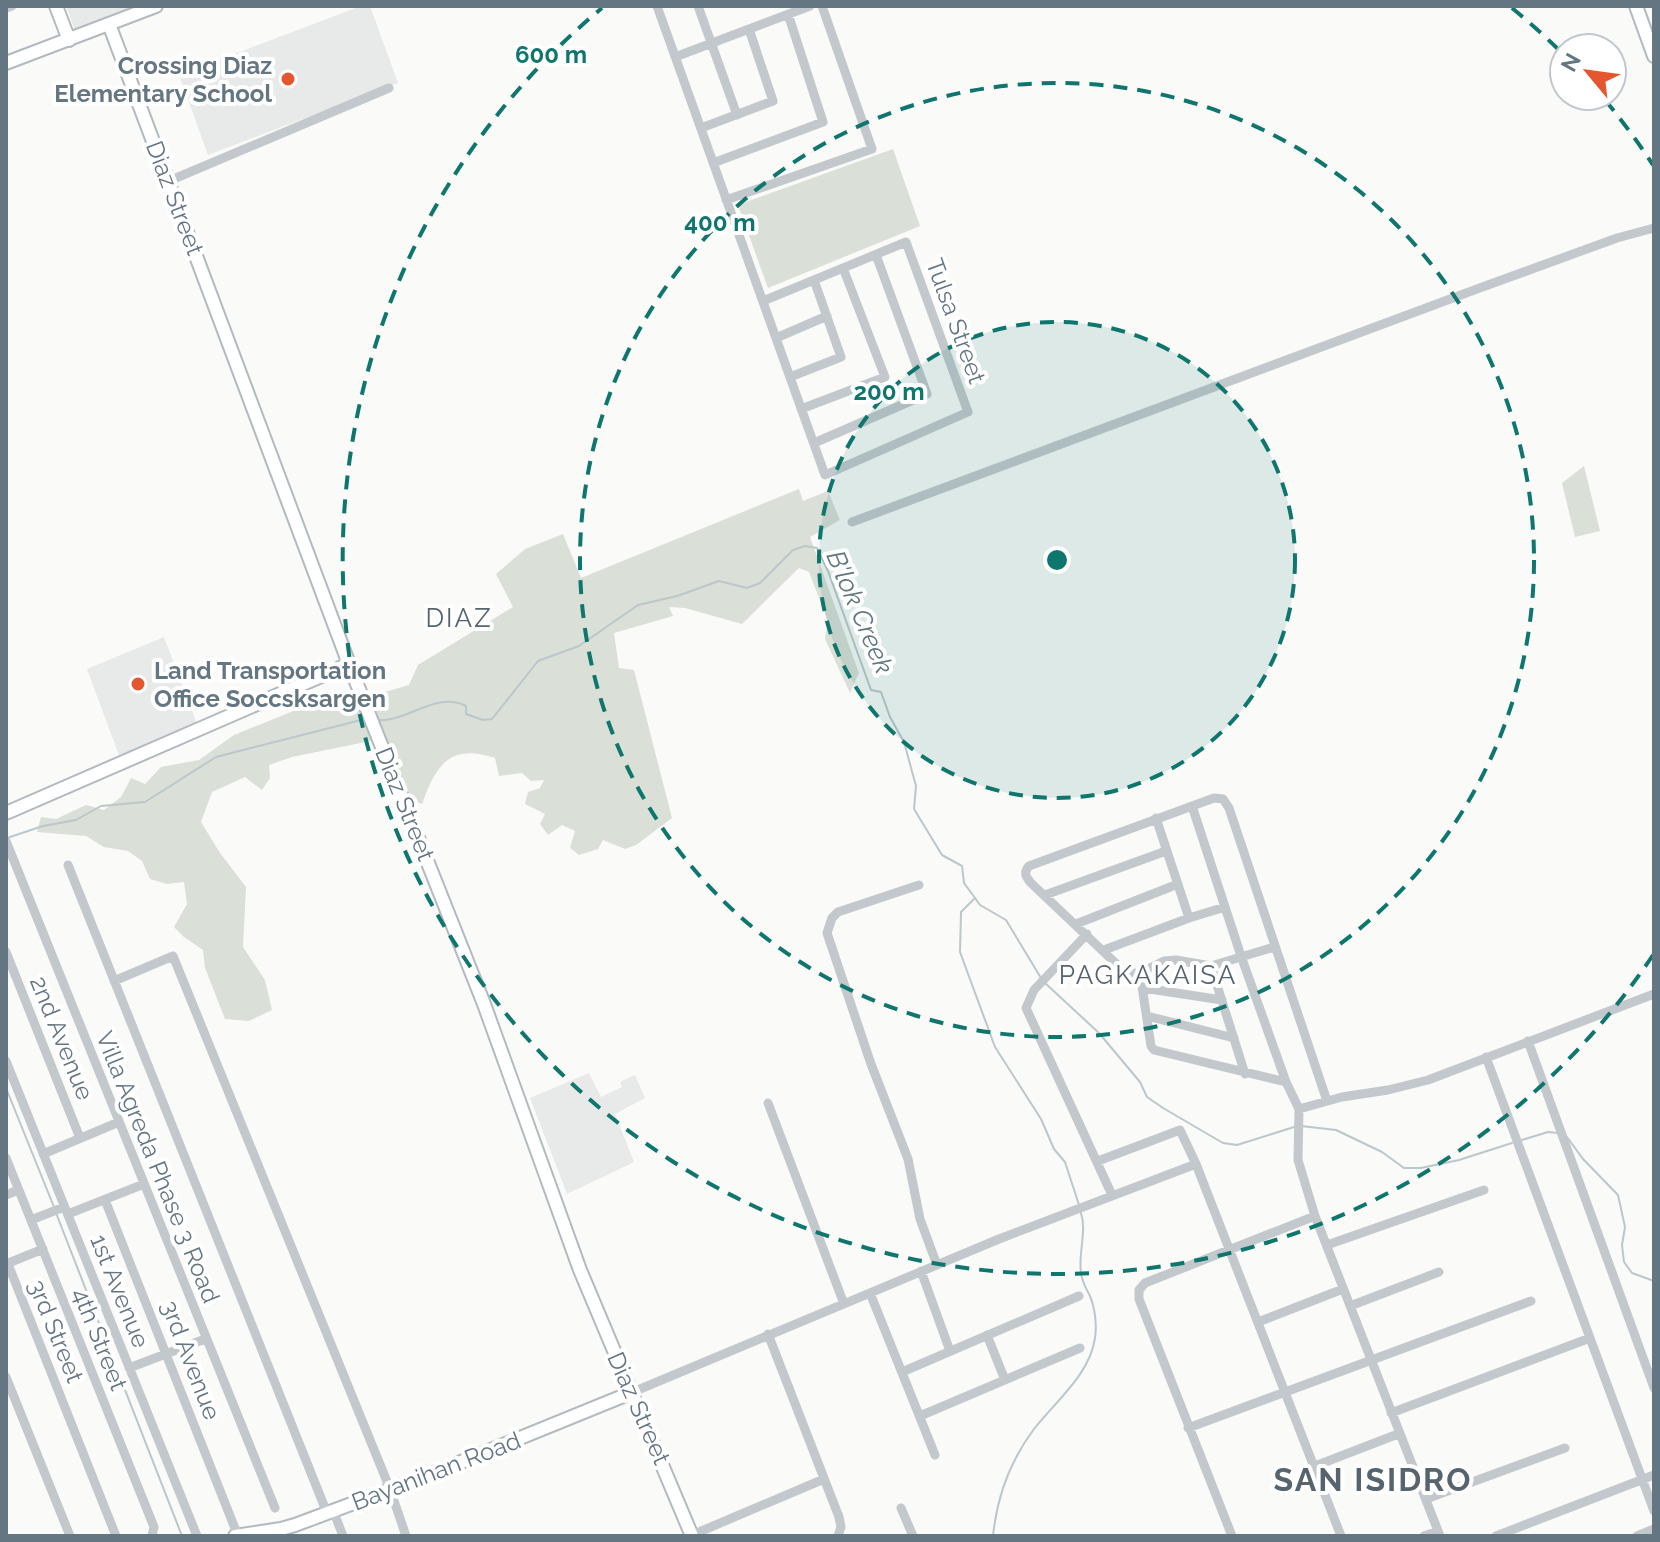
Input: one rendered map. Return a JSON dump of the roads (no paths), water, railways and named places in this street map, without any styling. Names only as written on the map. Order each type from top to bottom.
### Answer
[{"type":"main road","points":[[56,6],[69,40]]},
{"type":"main road","points":[[6,63],[156,6]]},
{"type":"main road","points":[[1636,6],[1654,56]]},
{"type":"main road","name":"Diaz Street","points":[[109,24],[349,664],[484,1004],[580,1270],[692,1535]]},
{"type":"main road","points":[[6,813],[349,664]]},
{"type":"main road","name":"Bayanihan Road","points":[[237,1536],[281,1529],[633,1392]]},
{"type":"street","points":[[6,8],[12,6]]},
{"type":"street","points":[[657,6],[814,443],[927,394],[876,255]]},
{"type":"street","points":[[675,57],[810,6]]},
{"type":"street","points":[[726,200],[872,149],[822,6]]},
{"type":"street","points":[[700,7],[737,115]]},
{"type":"street","points":[[713,163],[823,122],[788,14]]},
{"type":"street","points":[[701,128],[773,101],[749,29]]},
{"type":"street","points":[[169,181],[389,88]]},
{"type":"street","points":[[852,522],[1491,283],[1654,228]]},
{"type":"street","name":"Tulsa Street","points":[[763,301],[906,242],[968,412],[825,475],[814,443]]},
{"type":"street","points":[[801,409],[885,377],[843,268]]},
{"type":"street","points":[[790,377],[841,357],[814,280]]},
{"type":"street","points":[[776,338],[827,316]]},
{"type":"street","points":[[1274,947],[1211,966],[1176,960],[1164,961],[1140,973],[1122,971],[1026,876],[1029,866],[1214,798],[1227,803],[1327,1101]]},
{"type":"street","points":[[1192,806],[1241,956],[1286,1082],[1299,1109],[1298,1160],[1315,1216],[1439,1534],[1424,1536]]},
{"type":"street","points":[[1156,818],[1189,918]]},
{"type":"street","name":"Villa Agreda Phase 3 Road","points":[[7,846],[275,1508]]},
{"type":"street","points":[[1045,895],[1166,851]]},
{"type":"street","points":[[68,865],[330,1511],[343,1536]]},
{"type":"street","points":[[1076,924],[1178,884]]},
{"type":"street","points":[[919,885],[838,912],[832,918],[827,933],[871,1064],[908,1159],[920,1219],[937,1265]]},
{"type":"street","points":[[1104,950],[1225,907]]},
{"type":"street","points":[[1087,934],[1030,995],[1026,1008],[1112,1195]]},
{"type":"street","name":"2nd Avenue","points":[[6,952],[80,1138]]},
{"type":"street","points":[[114,981],[173,956],[390,1489],[406,1536]]},
{"type":"street","points":[[1211,966],[1245,1074]]},
{"type":"street","points":[[1140,973],[1151,1046],[1157,1052],[1286,1082]]},
{"type":"street","points":[[1143,988],[1222,1000]]},
{"type":"street","points":[[1299,1109],[1409,1086],[1654,994]]},
{"type":"street","points":[[1147,1016],[1234,1038]]},
{"type":"street","points":[[1528,1041],[1654,1388]]},
{"type":"street","points":[[1486,1057],[1654,1511]]},
{"type":"street","name":"1st Avenue","points":[[6,1061],[43,1154],[60,1210],[197,1536]]},
{"type":"street","points":[[768,1103],[844,1304]]},
{"type":"street","points":[[43,1154],[119,1122]]},
{"type":"street","points":[[1098,1161],[1180,1130],[1315,1466],[1339,1536]]},
{"type":"street","name":"4th Street","points":[[6,1158],[154,1527],[152,1536]]},
{"type":"street","points":[[633,1392],[921,1271],[1196,1164]]},
{"type":"street","points":[[31,1220],[105,1200],[144,1184]]},
{"type":"street","points":[[6,1195],[18,1190]]},
{"type":"street","points":[[1327,1245],[1484,1190]]},
{"type":"street","name":"3rd Avenue","points":[[105,1200],[168,1353],[237,1536]]},
{"type":"street","points":[[1232,1536],[1139,1299],[1139,1290],[1145,1283],[1315,1216]]},
{"type":"street","name":"3rd Street","points":[[43,1249],[7,1264],[116,1536]]},
{"type":"street","points":[[921,1271],[950,1351]]},
{"type":"street","points":[[1350,1306],[1439,1272]]},
{"type":"street","points":[[1258,1322],[1343,1289]]},
{"type":"street","points":[[870,1293],[935,1455]]},
{"type":"street","points":[[902,1372],[1079,1296]]},
{"type":"street","points":[[1188,1428],[1531,1301]]},
{"type":"street","points":[[768,1334],[839,1517],[841,1527],[838,1536]]},
{"type":"street","points":[[987,1335],[1005,1380]]},
{"type":"street","points":[[1391,1413],[1590,1338]]},
{"type":"street","name":"4th Street","points":[[129,1368],[205,1339]]},
{"type":"street","points":[[920,1416],[1080,1348]]},
{"type":"street","points":[[1643,1359],[1654,1355]]},
{"type":"street","points":[[6,1377],[70,1536]]},
{"type":"street","points":[[1315,1466],[1398,1434]]},
{"type":"street","points":[[1426,1499],[1565,1448]]},
{"type":"street","points":[[1496,1536],[1654,1475]]},
{"type":"street","points":[[692,1535],[824,1479]]},
{"type":"street","points":[[901,1508],[913,1536]]},
{"type":"street","points":[[1637,1536],[1654,1529]]},
{"type":"waterway","name":"B'lok Creek","points":[[375,720],[387,720],[443,702],[466,706],[466,714],[483,720],[492,719],[538,661],[579,646],[638,605],[677,596],[719,581],[747,588],[760,583],[793,550],[805,546],[817,548],[871,690],[881,692],[904,742],[916,786],[914,809],[942,855],[962,866],[964,883],[980,905],[1006,920],[1041,978]]},
{"type":"waterway","name":"B'lok Creek","points":[[7,838],[43,826],[76,820],[101,806],[145,802],[216,757],[365,719]]},
{"type":"waterway","points":[[974,899],[961,912],[960,952],[995,1047],[1041,1119],[1054,1149],[1065,1162],[1079,1205]]},
{"type":"waterway","name":"B'lok Creek","points":[[1045,983],[1099,1033],[1140,1082],[1147,1097],[1223,1143],[1237,1145],[1294,1127]]},
{"type":"waterway","points":[[6,1088],[54,1207]]},
{"type":"waterway","name":"B'lok Creek","points":[[1301,1126],[1336,1130],[1382,1152],[1404,1168],[1421,1168],[1459,1160],[1512,1143]]},
{"type":"waterway","name":"B'lok Creek","points":[[1522,1140],[1548,1132],[1558,1133]]},
{"type":"waterway","name":"B'lok Creek","points":[[1567,1137],[1583,1159],[1618,1195],[1625,1227],[1622,1245],[1624,1262],[1632,1273],[1654,1281]]},
{"type":"waterway","points":[[56,1213],[182,1536]]},
{"type":"waterway","points":[[993,1536],[1001,1493],[1018,1454],[1034,1429],[1079,1375],[1092,1351],[1096,1322],[1081,1273],[1081,1213]]},
{"type":"place","name":"Crossing Diaz Elementary School","points":[[288,79]]},
{"type":"place","name":"Land Transportation Office Soccsksargen","points":[[138,684]]},
{"type":"district","name":"DIAZ","points":[[459,618]]},
{"type":"district","name":"PAGKAKAISA","points":[[1148,975]]},
{"type":"district","name":"SAN ISIDRO","points":[[1373,1479]]}]
